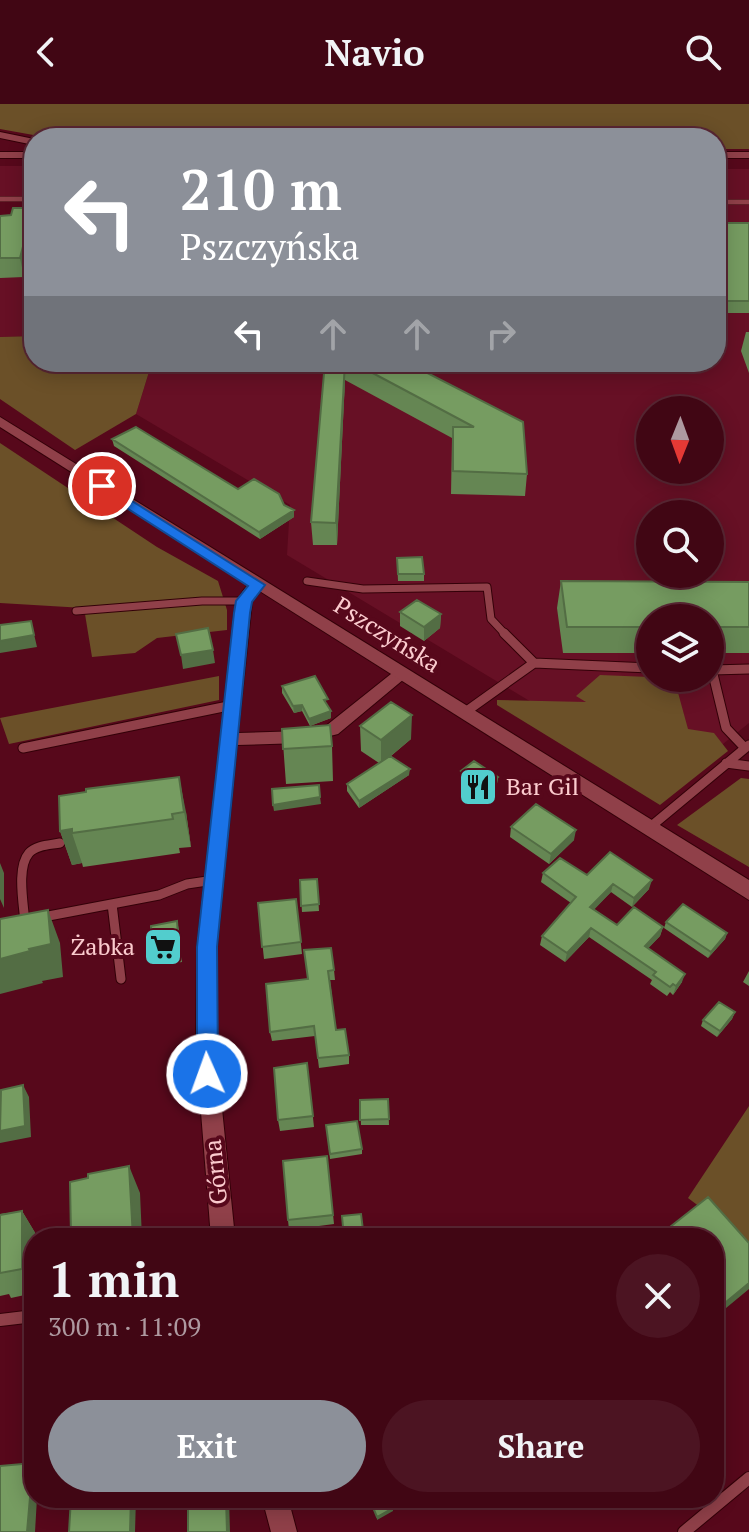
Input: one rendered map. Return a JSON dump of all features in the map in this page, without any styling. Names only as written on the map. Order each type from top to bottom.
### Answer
[{"type":"main road","points":[[0,135],[24,140]]},
{"type":"main road","points":[[0,155],[24,155]]},
{"type":"main road","points":[[726,155],[749,155]]},
{"type":"main road","name":"Pszczyńska","points":[[0,421],[749,891]]},
{"type":"street","points":[[244,601],[257,585]]},
{"type":"street","name":"Górna","points":[[222,1228],[212,1149],[206,1049],[207,947],[244,601]]},
{"type":"street","points":[[230,739],[302,737],[332,730],[402,674]]},
{"type":"street","points":[[278,1508],[284,1532]]},
{"type":"lane","points":[[0,199],[24,199]]},
{"type":"lane","points":[[726,202],[749,202]]},
{"type":"lane","points":[[307,581],[363,589],[487,587],[491,619],[534,663]]},
{"type":"lane","points":[[76,611],[102,612],[215,600],[244,601]]},
{"type":"lane","points":[[464,713],[534,663],[636,667]]},
{"type":"lane","points":[[724,670],[749,669]]},
{"type":"lane","points":[[649,828],[747,746],[726,728],[717,692]]},
{"type":"lane","points":[[23,748],[233,705]]},
{"type":"lane","points":[[726,763],[749,766]]},
{"type":"lane","points":[[60,843],[39,847],[29,853],[23,863],[20,926],[34,919],[159,895],[187,884],[214,880]]},
{"type":"lane","points":[[112,904],[121,979]]},
{"type":"lane","points":[[0,1320],[24,1317]]},
{"type":"lane","points":[[724,1499],[749,1478]]},
{"type":"lane","points":[[684,1532],[713,1508]]},
{"type":"shaded area","points":[[0,104],[749,104],[749,149],[726,149],[726,128],[24,128],[24,133],[0,129]]},
{"type":"shaded area","points":[[0,166],[24,166],[24,198],[0,197]]},
{"type":"shaded area","points":[[726,169],[749,169],[749,723],[671,786],[287,555],[290,505],[136,414],[149,372],[726,372]]},
{"type":"shaded area","points":[[24,259],[24,336],[0,337],[0,260]]},
{"type":"shaded area","points":[[24,336],[24,372],[149,372],[136,414],[75,450],[0,399],[0,337]]},
{"type":"shaded area","points":[[0,443],[157,547],[218,581],[227,610],[227,630],[157,638],[135,653],[92,657],[84,608],[0,603]]},
{"type":"shaded area","points":[[600,675],[636,676],[636,692],[678,692],[688,729],[714,733],[728,751],[660,805],[497,705],[497,700],[586,702],[576,696]]},
{"type":"shaded area","points":[[219,676],[219,700],[9,744],[0,718]]},
{"type":"shaded area","points":[[741,778],[749,779],[749,867],[677,825]]},
{"type":"shaded area","points":[[749,1106],[749,1244],[688,1198]]},
{"type":"building","points":[[13,208],[24,208],[24,243],[20,258],[0,258],[0,216],[11,215]]},
{"type":"building","points":[[726,223],[749,223],[749,301],[726,301]]},
{"type":"building","points":[[324,372],[344,372],[336,523],[311,522]]},
{"type":"building","points":[[371,372],[426,372],[523,422],[527,474],[453,471],[453,427],[474,427]]},
{"type":"building","points":[[136,427],[238,489],[254,479],[279,494],[284,505],[294,510],[259,532],[112,439]]},
{"type":"building","points":[[422,557],[424,574],[398,574],[397,558]]},
{"type":"building","points":[[561,581],[636,581],[636,588],[724,588],[724,582],[749,582],[749,627],[724,627],[724,604],[636,604],[636,627],[567,627]]},
{"type":"building","points":[[417,600],[441,614],[424,627],[400,612]]},
{"type":"building","points":[[31,621],[34,635],[0,641],[0,625]]},
{"type":"building","points":[[208,628],[213,650],[181,655],[176,634]]},
{"type":"building","points":[[315,676],[331,711],[309,719],[302,705],[293,706],[282,686]]},
{"type":"building","points":[[391,702],[412,715],[381,740],[360,726]]},
{"type":"building","points":[[330,725],[332,746],[283,749],[282,729]]},
{"type":"building","points":[[390,756],[410,769],[359,801],[347,784]]},
{"type":"building","points":[[474,761],[498,777],[485,788],[461,771]]},
{"type":"building","points":[[179,777],[184,812],[172,814],[173,819],[72,833],[72,829],[60,831],[59,796],[86,792],[86,789]]},
{"type":"building","points":[[319,785],[320,797],[273,805],[272,789]]},
{"type":"building","points":[[536,804],[576,830],[551,854],[511,827]]},
{"type":"building","points":[[610,852],[652,880],[634,898],[613,884],[590,907],[617,925],[634,907],[663,927],[645,946],[685,974],[676,986],[673,984],[670,987],[653,975],[656,972],[591,928],[567,953],[542,936],[576,897],[543,873],[560,858],[587,875]]},
{"type":"building","points":[[317,879],[319,904],[301,906],[300,880]]},
{"type":"building","points":[[296,899],[301,942],[262,947],[258,903]]},
{"type":"building","points":[[683,904],[727,933],[711,952],[666,922]]},
{"type":"building","points":[[48,910],[51,944],[0,959],[0,919]]},
{"type":"building","points":[[177,921],[179,949],[153,953],[151,926]]},
{"type":"building","points":[[331,948],[334,970],[328,971],[336,1030],[345,1029],[349,1055],[318,1058],[314,1026],[270,1032],[266,984],[308,979],[304,950]]},
{"type":"building","points":[[719,1002],[735,1012],[720,1031],[703,1020]]},
{"type":"building","points":[[307,1063],[313,1116],[278,1120],[274,1068]]},
{"type":"building","points":[[23,1085],[25,1126],[0,1131],[1,1090]]},
{"type":"building","points":[[388,1099],[389,1119],[360,1120],[360,1100]]},
{"type":"building","points":[[357,1121],[362,1149],[330,1154],[326,1125]]},
{"type":"building","points":[[327,1156],[333,1215],[288,1220],[283,1161]]},
{"type":"building","points":[[129,1166],[132,1228],[71,1228],[70,1182],[88,1178],[88,1174]]},
{"type":"building","points":[[708,1197],[749,1243],[749,1283],[724,1304],[724,1228],[669,1228]]},
{"type":"building","points":[[22,1211],[22,1269],[0,1273],[0,1215]]},
{"type":"building","points":[[361,1214],[363,1228],[343,1228],[342,1216]]},
{"type":"building","points":[[24,1464],[24,1508],[29,1508],[27,1532],[0,1532],[0,1466]]},
{"type":"building","points":[[70,1508],[131,1508],[130,1532],[69,1532]]},
{"type":"building","points":[[188,1508],[226,1508],[227,1532],[188,1532]]},
{"type":"building","points":[[373,1508],[393,1508],[377,1517]]},
{"type":"place","name":"Bar Gil","points":[[478,787]]},
{"type":"place","name":"Żabka","points":[[163,947]]},
{"type":"route","points":[[102,486],[257,585],[244,601],[242,613],[207,947],[207,1074]]}]
